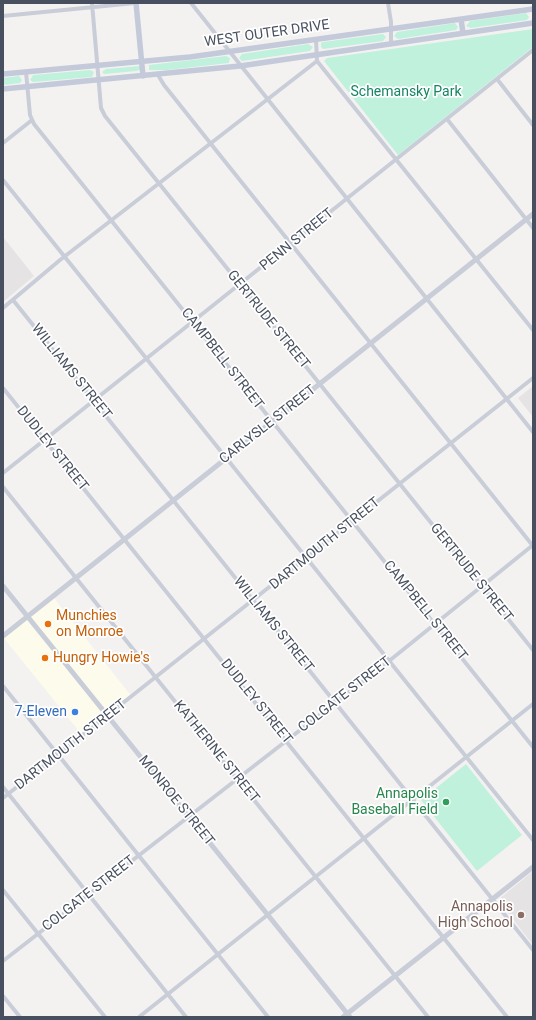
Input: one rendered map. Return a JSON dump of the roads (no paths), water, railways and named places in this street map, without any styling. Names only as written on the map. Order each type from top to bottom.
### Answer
[{"type":"main road","points":[[135,3],[143,76]]},
{"type":"main road","name":"WEST OUTER DRIVE","points":[[3,74],[142,62],[229,52],[390,28],[533,11]]},
{"type":"main road","points":[[461,19],[463,33]]},
{"type":"main road","name":"WEST OUTER DRIVE","points":[[3,89],[240,66],[533,23]]},
{"type":"street","points":[[3,16],[92,5],[135,3]]},
{"type":"street","points":[[191,3],[533,432]]},
{"type":"street","points":[[388,3],[391,22],[391,44]]},
{"type":"street","name":"GERTRUDE STREET","points":[[92,5],[101,108],[104,116],[533,650]]},
{"type":"street","points":[[316,39],[317,61],[533,330]]},
{"type":"street","name":"PENN STREET","points":[[3,473],[533,50]]},
{"type":"street","points":[[3,308],[112,220],[317,61]]},
{"type":"street","name":"CAMPBELL STREET","points":[[26,72],[30,115],[32,120],[533,747]]},
{"type":"street","points":[[158,75],[164,85],[211,144],[533,545]]},
{"type":"street","points":[[497,79],[533,125]]},
{"type":"street","points":[[447,119],[533,228]]},
{"type":"street","points":[[3,143],[32,120]]},
{"type":"street","points":[[3,180],[146,360],[533,840]]},
{"type":"street","name":"CARLYSLE STREET","points":[[3,636],[533,214]]},
{"type":"street","name":"WILLIAMS STREET","points":[[13,300],[533,950]]},
{"type":"street","name":"DARTMOUTH STREET","points":[[3,798],[254,601],[533,378]]},
{"type":"street","name":"DUDLEY STREET","points":[[3,388],[206,639],[507,1017]]},
{"type":"street","name":"KATHERINE STREET","points":[[3,487],[428,1017]]},
{"type":"street","name":"COLGATE STREET","points":[[3,961],[188,815],[389,661],[533,545]]},
{"type":"street","name":"MONROE STREET","points":[[3,586],[188,815],[347,1016]]},
{"type":"street","points":[[3,686],[268,1017]]},
{"type":"street","points":[[139,1017],[533,704]]},
{"type":"street","points":[[3,787],[186,1017]]},
{"type":"street","points":[[347,1016],[395,976],[533,867]]},
{"type":"street","points":[[3,890],[104,1017]]},
{"type":"street","points":[[3,996],[20,1017]]},
{"type":"place","name":"Munchies on Monroe","points":[[48,624]]},
{"type":"place","name":"Hungry Howie's","points":[[45,658]]},
{"type":"place","name":"7-Eleven","points":[[75,712]]},
{"type":"place","name":"Annapolis Baseball Field","points":[[446,802]]},
{"type":"place","name":"Annapolis High School","points":[[521,915]]},
{"type":"park label","name":"Schemansky Park","points":[[406,92]]}]
